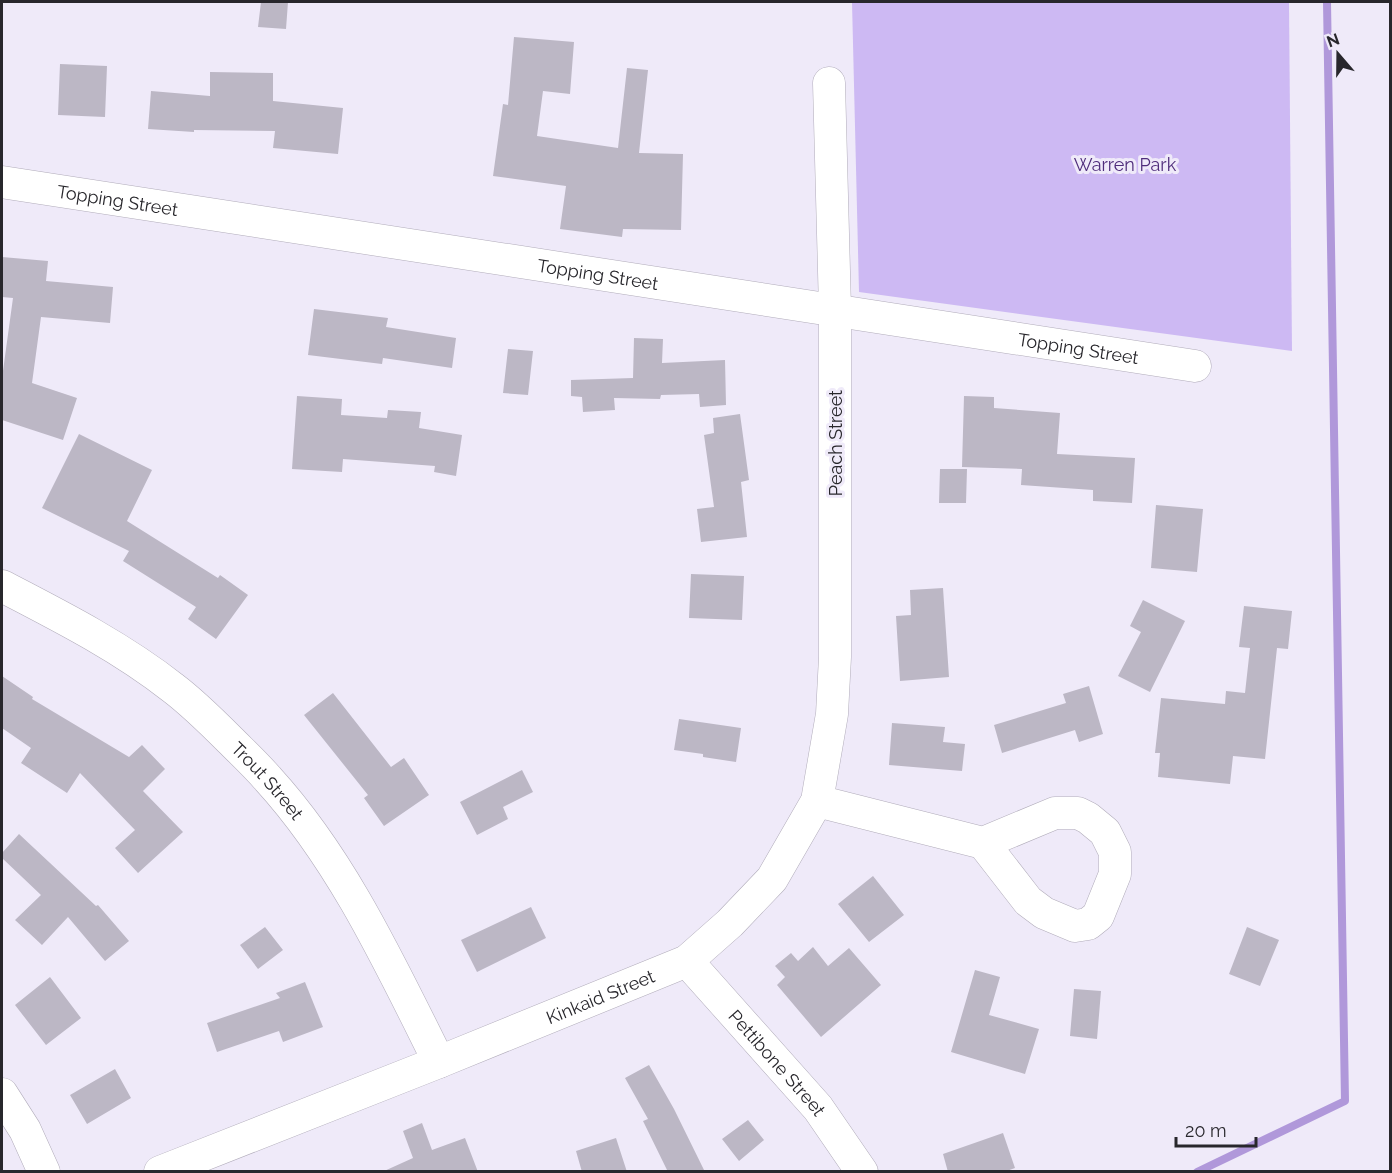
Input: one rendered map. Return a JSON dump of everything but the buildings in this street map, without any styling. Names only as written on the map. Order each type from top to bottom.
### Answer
[{"type":"street","name":"Peach Street","points":[[817,801],[832,714],[835,657],[835,309],[829,83]]},
{"type":"street","name":"Topping Street","points":[[2,182],[1195,366]]},
{"type":"street","name":"Trout Street","points":[[2,586],[121,652],[174,688],[269,779],[347,887],[385,953],[439,1062]]},
{"type":"street","points":[[817,801],[983,843]]},
{"type":"street","name":"Kinkaid Street","points":[[160,1172],[687,961],[730,923],[772,879],[817,801]]},
{"type":"street","name":"Pettibone Street","points":[[687,961],[818,1108],[862,1172]]},
{"type":"street","points":[[2,1094],[25,1130],[44,1172]]},
{"type":"green space","name":"Warren Park","points":[[852,2],[1289,2],[1292,351],[859,292]]},
{"type":"waterway","points":[[1197,1172],[1345,1101],[1327,2]]}]
